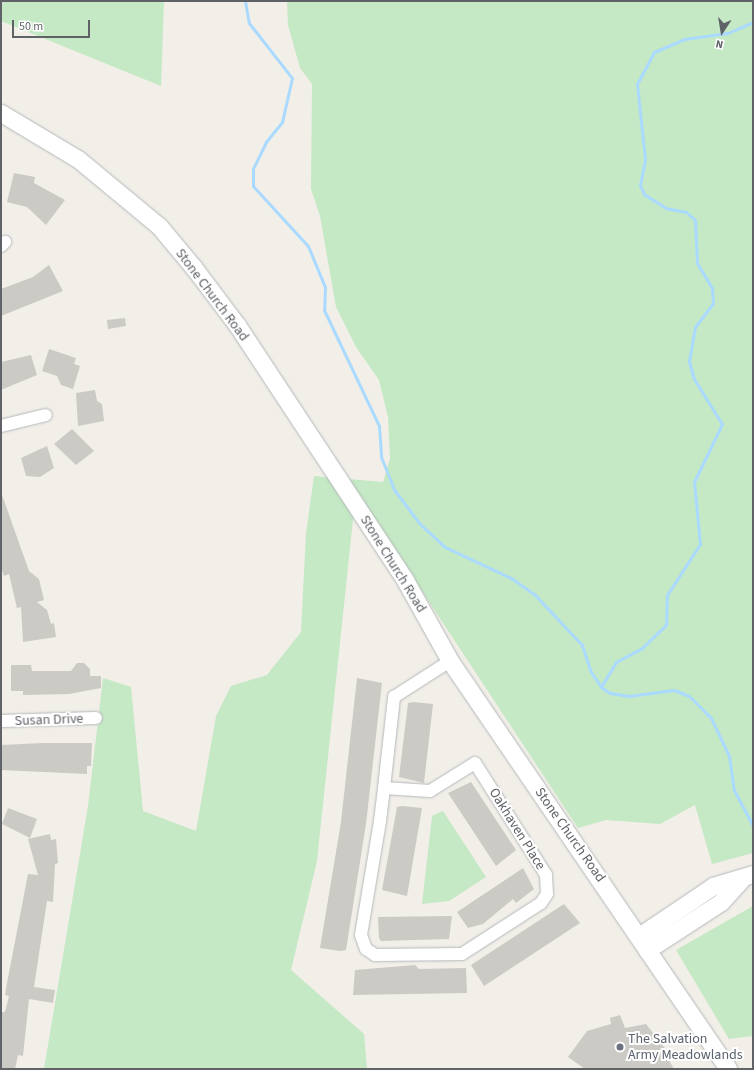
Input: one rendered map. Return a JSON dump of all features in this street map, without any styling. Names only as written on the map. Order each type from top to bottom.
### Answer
[{"type":"main road","name":"Stone Church Road","points":[[1,113],[78,159],[159,226],[194,268],[241,331],[405,580],[450,661],[728,1069]]},
{"type":"main road","points":[[643,943],[713,886],[747,877]]},
{"type":"street","points":[[1,426],[46,415]]},
{"type":"street","name":"Oakhaven Place","points":[[384,788],[430,791],[475,763],[546,875],[547,894],[541,903],[462,954],[375,955],[366,949],[361,935],[384,788],[394,697],[450,661]]},
{"type":"street","name":"Susan Drive","points":[[1,721],[96,718]]},
{"type":"green space","points":[[1,1],[164,1],[161,86],[1,21]]},
{"type":"green space","points":[[287,1],[753,1],[753,853],[712,864],[695,805],[660,824],[606,820],[578,828],[356,491],[317,861],[291,970],[364,1034],[367,1069],[44,1069],[88,806],[103,678],[131,687],[143,811],[196,831],[216,716],[231,686],[267,675],[301,632],[306,533],[314,476],[383,482],[390,458],[388,417],[379,380],[356,347],[336,307],[320,216],[311,189],[312,84],[300,68],[288,25]]},
{"type":"green space","points":[[443,811],[486,877],[449,901],[422,904],[432,816]]},
{"type":"green space","points":[[753,906],[753,1036],[729,1039],[676,950]]},
{"type":"building","points":[[14,173],[35,177],[34,183],[65,200],[46,225],[27,207],[7,202]]},
{"type":"building","points":[[49,265],[63,291],[1,316],[1,289],[33,277]]},
{"type":"building","points":[[125,318],[126,326],[108,329],[107,320]]},
{"type":"building","points":[[49,349],[76,358],[74,364],[80,366],[73,389],[61,385],[57,376],[42,371]]},
{"type":"building","points":[[31,355],[37,375],[1,390],[1,362]]},
{"type":"building","points":[[95,390],[97,401],[102,404],[104,421],[78,426],[76,393]]},
{"type":"building","points":[[72,429],[94,451],[76,465],[54,444]]},
{"type":"building","points":[[47,446],[54,468],[40,477],[26,476],[21,458]]},
{"type":"building","points":[[1,492],[29,571],[39,579],[44,600],[37,602],[47,610],[51,624],[54,623],[56,637],[23,642],[21,607],[17,608],[9,574],[4,576],[1,567]]},
{"type":"building","points":[[77,663],[84,663],[90,669],[90,676],[101,676],[101,688],[69,694],[23,695],[23,691],[11,691],[11,665],[31,665],[32,671],[71,671]]},
{"type":"building","points":[[357,678],[382,683],[366,824],[346,950],[340,951],[320,948],[341,822]]},
{"type":"building","points":[[408,703],[433,704],[424,783],[399,777]]},
{"type":"building","points":[[92,743],[91,766],[87,766],[87,774],[1,770],[1,745]]},
{"type":"building","points":[[471,782],[516,850],[496,866],[448,793]]},
{"type":"building","points":[[397,807],[422,808],[407,896],[382,890]]},
{"type":"building","points":[[8,808],[37,819],[30,838],[2,824]]},
{"type":"building","points":[[50,834],[51,840],[56,839],[58,863],[55,864],[53,902],[47,901],[34,987],[55,990],[53,1003],[29,999],[23,1056],[18,1055],[15,1069],[1,1069],[1,1012],[5,1012],[9,996],[5,995],[28,874],[38,875],[28,839]]},
{"type":"building","points":[[523,868],[534,889],[516,903],[513,899],[483,924],[468,928],[457,912]]},
{"type":"building","points":[[564,904],[580,923],[484,986],[471,965]]},
{"type":"building","points":[[452,916],[449,939],[381,941],[379,938],[378,917]]},
{"type":"building","points":[[415,965],[419,969],[466,968],[467,993],[353,995],[355,970]]},
{"type":"building","name":"The Salvation Army Meadowlands","points":[[620,1015],[625,1028],[646,1024],[671,1056],[667,1057],[674,1069],[585,1069],[568,1057],[587,1031],[611,1024],[610,1018]]},
{"type":"waterway","points":[[245,1],[249,23],[292,78],[282,122],[266,142],[253,169],[253,186],[308,246],[325,287],[324,310],[379,426],[381,457],[395,491],[419,523],[445,547],[511,578],[535,595],[582,645],[591,672],[601,687],[610,693],[629,696],[674,690],[689,696],[711,718],[729,756],[734,790],[753,826]]},
{"type":"waterway","points":[[601,687],[616,662],[642,648],[666,625],[667,595],[700,544],[694,482],[722,424],[694,379],[689,361],[695,327],[713,303],[712,288],[697,263],[695,220],[686,212],[666,208],[644,194],[640,185],[645,159],[637,84],[654,52],[684,39],[728,33],[753,22]]},
{"type":"place","name":"The Salvation Army Meadowlands","points":[[620,1047]]}]
